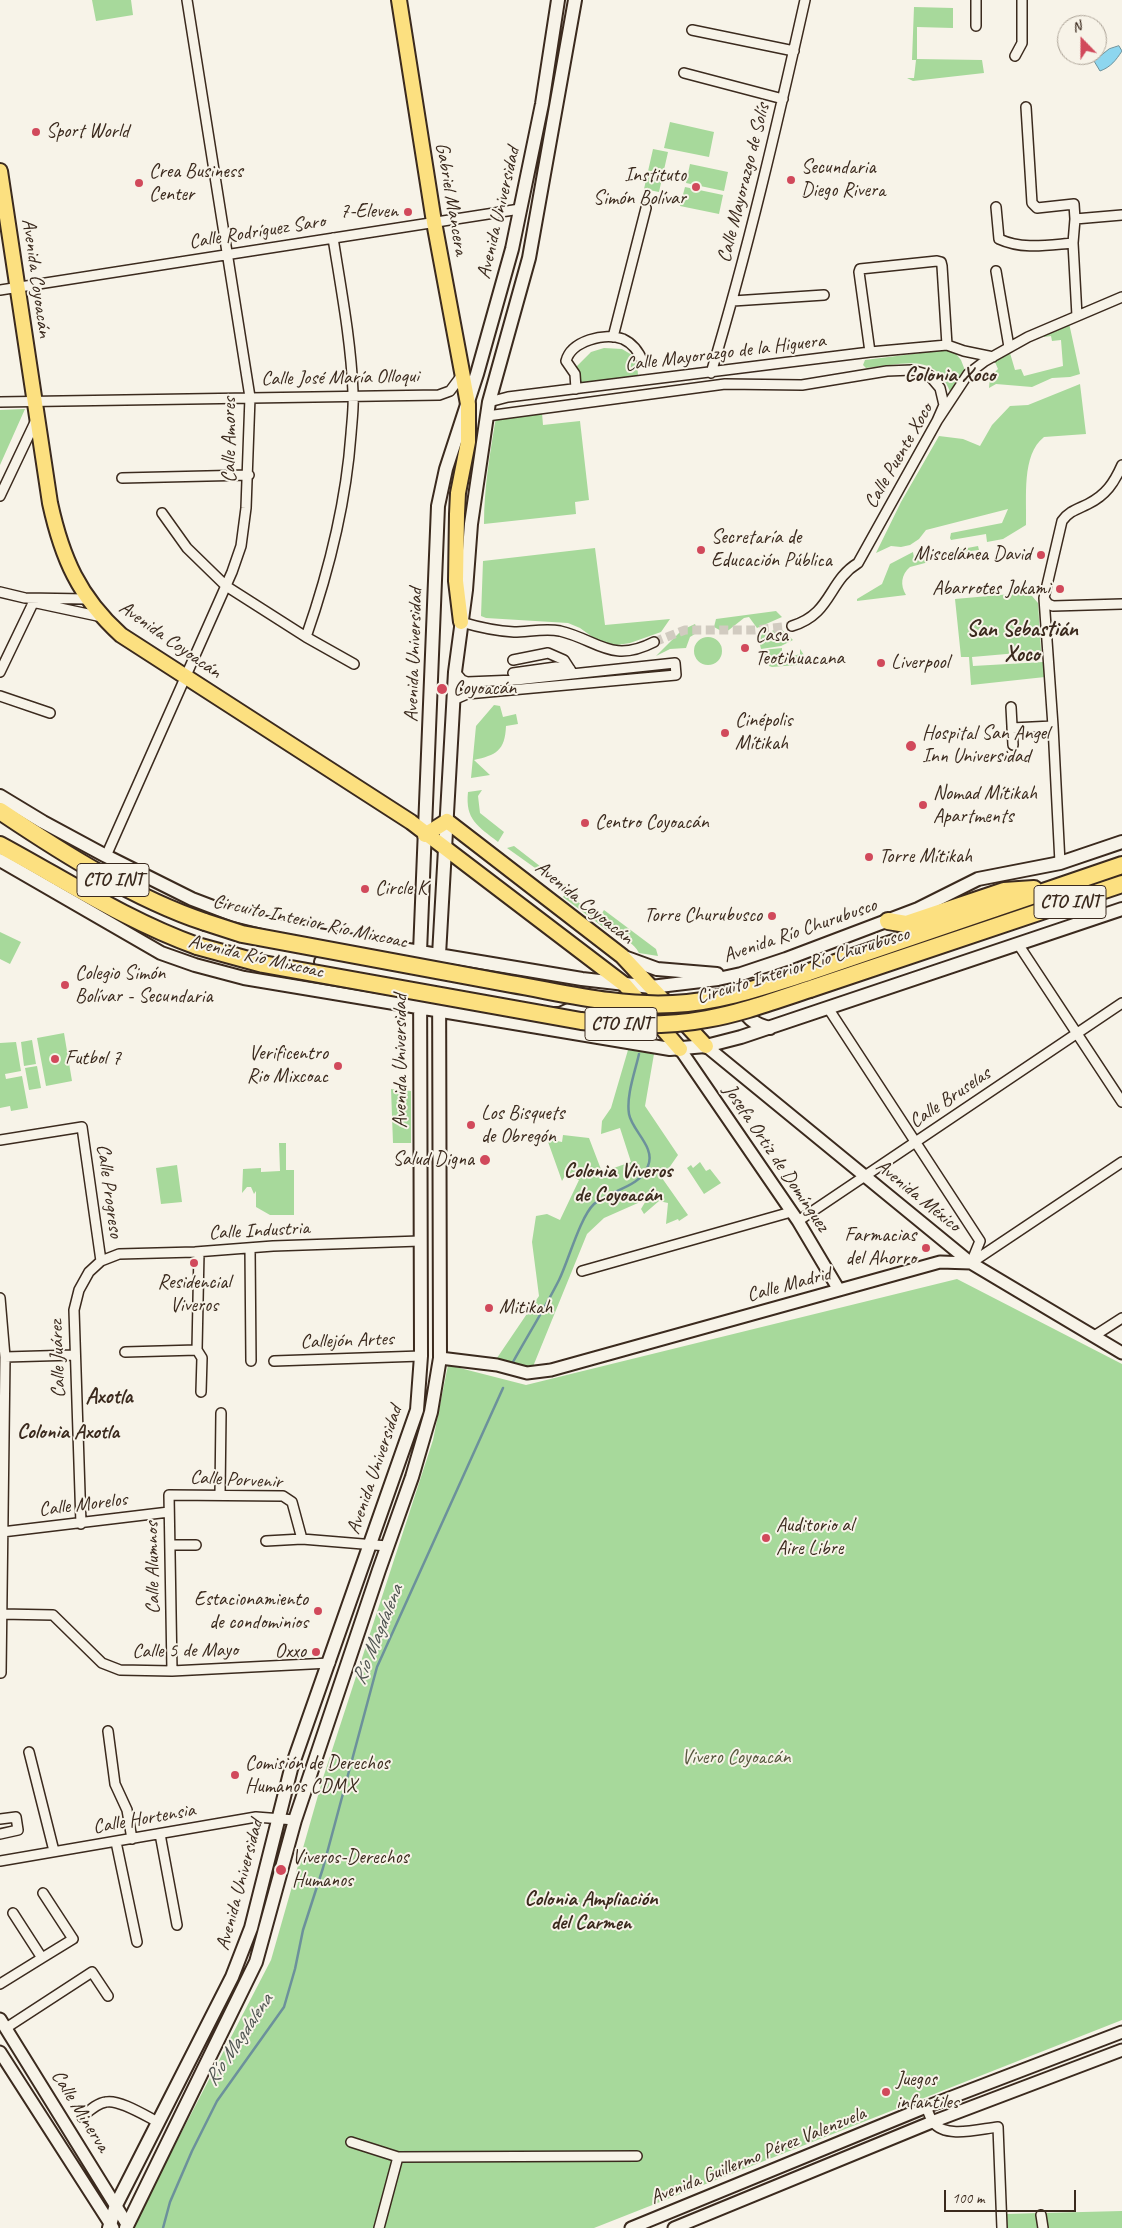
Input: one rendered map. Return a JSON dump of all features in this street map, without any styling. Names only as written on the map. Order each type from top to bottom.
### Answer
[{"type":"highway","name":"Circuito Interior Río Mixcoac","points":[[0,811],[129,890],[173,912],[242,934],[427,986]]},
{"type":"highway","name":"CTO INT","points":[[0,845],[116,910],[197,946],[263,964],[427,986]]},
{"type":"highway","name":"Circuito Interior Río Churubusco","points":[[427,986],[581,996],[655,1004],[718,999],[806,973],[1122,866]]},
{"type":"highway","name":"Circuito Interior Río Churubusco","points":[[427,986],[581,1021],[634,1025],[677,1024],[741,1012],[1122,884]]},
{"type":"highway","points":[[888,921],[906,924],[1004,891],[1053,888]]},
{"type":"main road","name":"Gabriel Mancera","points":[[398,0],[434,222],[468,404],[468,442],[458,493],[457,514],[456,581],[461,622]]},
{"type":"main road","name":"Avenida Universidad","points":[[126,2226],[256,1962],[295,1820],[412,1477],[432,1412],[440,1358],[438,1010],[427,986],[420,952],[438,506],[446,469],[477,374],[512,249],[542,104],[558,0]]},
{"type":"main road","name":"Avenida Universidad","points":[[111,2227],[116,2206],[240,1957],[251,1928],[291,1769],[417,1410],[421,1356],[420,1241],[427,986],[440,955],[453,700],[466,590],[470,524],[489,402],[529,258],[575,0]]},
{"type":"main road","name":"Avenida Coyoacán","points":[[0,172],[16,288],[56,529],[63,550],[87,599],[102,617],[122,635],[411,822],[625,985],[680,1049]]},
{"type":"main road","points":[[477,374],[489,402]]},
{"type":"main road","name":"Avenida Río Mixcoac","points":[[0,796],[106,856],[192,899],[234,915],[312,934],[420,952]]},
{"type":"main road","points":[[425,834],[447,821]]},
{"type":"main road","name":"Avenida Coyoacán","points":[[447,821],[622,956],[706,1046]]},
{"type":"main road","name":"Avenida Río Churubusco","points":[[420,952],[582,979],[651,987],[737,975],[888,921],[932,903],[963,885],[978,879],[1060,863],[1122,842]]},
{"type":"main road","name":"Avenida Río Mixcoac","points":[[0,860],[161,952],[194,965],[244,978],[298,987],[427,986],[438,1010]]},
{"type":"main road","name":"CTO INT","points":[[438,1010],[658,1047],[680,1049],[706,1046],[770,1028],[1122,910]]},
{"type":"main road","points":[[298,987],[315,976],[321,962],[320,946],[312,934]]},
{"type":"main road","points":[[622,956],[657,969],[737,975],[737,987],[743,1011],[753,1022],[770,1028]]},
{"type":"main road","points":[[321,962],[427,986],[548,1000],[560,999],[572,994],[578,988],[582,979]]},
{"type":"main road","points":[[362,1566],[379,1570]]},
{"type":"street","name":"Calle Amores","points":[[106,856],[226,586],[241,546],[248,475],[250,397],[187,0]]},
{"type":"street","name":"Calle Mayorazgo de Solís","points":[[711,372],[733,301],[783,99],[805,0]]},
{"type":"street","points":[[976,0],[976,26]]},
{"type":"street","points":[[1016,56],[1022,43],[1022,0]]},
{"type":"street","points":[[692,30],[794,51]]},
{"type":"street","points":[[684,73],[783,99]]},
{"type":"street","points":[[1026,107],[1032,203],[1037,208],[1074,204],[1073,243],[1077,316]]},
{"type":"street","points":[[996,207],[1000,239],[1009,244],[1022,247],[1073,243]]},
{"type":"street","points":[[613,337],[646,208]]},
{"type":"street","name":"Calle Rodríguez Saro","points":[[0,290],[520,209]]},
{"type":"street","points":[[1075,219],[1122,215]]},
{"type":"street","points":[[306,637],[322,592],[339,523],[349,455],[353,394],[352,367],[334,238]]},
{"type":"street","points":[[870,352],[860,269],[937,261],[941,262],[942,266],[948,344]]},
{"type":"street","points":[[996,271],[1009,347]]},
{"type":"street","points":[[733,301],[824,295]]},
{"type":"street","name":"Calle Puente Xoco","points":[[792,626],[813,616],[830,597],[841,578],[858,563],[937,420],[973,369],[1009,347],[1122,297]]},
{"type":"street","points":[[576,389],[575,374],[566,361],[572,351],[589,340],[613,337],[624,339],[638,350],[643,362]]},
{"type":"street","name":"Calle Mayorazgo de la Higuera","points":[[489,402],[508,397],[948,344],[964,351],[993,356]]},
{"type":"street","points":[[964,351],[973,369]]},
{"type":"street","points":[[487,416],[725,384],[802,385],[912,370],[929,375],[940,388],[944,405],[937,420]]},
{"type":"street","name":"Calle José María Olloqui","points":[[0,402],[353,394],[439,395],[450,390],[462,374]]},
{"type":"street","points":[[0,496],[37,417]]},
{"type":"street","points":[[1060,863],[1044,598],[1062,521],[1070,512],[1104,493],[1114,482],[1122,466]]},
{"type":"street","points":[[122,478],[248,475]]},
{"type":"street","points":[[162,513],[187,548],[226,586],[306,637],[354,664]]},
{"type":"street","points":[[0,592],[102,617]]},
{"type":"street","points":[[1044,598],[1053,606],[1122,604]]},
{"type":"street","points":[[31,600],[87,599]]},
{"type":"street","points":[[0,672],[31,600]]},
{"type":"street","points":[[461,622],[482,628],[513,632],[558,631],[600,648],[616,651],[640,648],[654,642]]},
{"type":"street","points":[[513,660],[548,653],[564,660],[572,671]]},
{"type":"street","points":[[453,700],[464,694],[516,680],[572,671],[675,663],[676,675],[516,680],[467,682],[462,680],[455,672]]},
{"type":"street","points":[[0,696],[50,713]]},
{"type":"street","points":[[1011,707],[1013,745]]},
{"type":"street","points":[[1012,728],[1053,726]]},
{"type":"street","points":[[1018,944],[1122,1102]]},
{"type":"street","name":"Calle Bruselas","points":[[582,1271],[768,1219],[794,1217],[864,1178],[1122,1003]]},
{"type":"street","points":[[828,1008],[980,1241],[971,1263]]},
{"type":"street","name":"Avenida México","points":[[706,1046],[864,1178],[971,1263],[1122,1353]]},
{"type":"street","name":"Josefa Ortiz de Domínguez","points":[[680,1049],[794,1217],[839,1290]]},
{"type":"street","name":"Calle Progreso","points":[[0,1140],[82,1127],[101,1261]]},
{"type":"street","points":[[971,1263],[1122,1162]]},
{"type":"street","name":"Calle Industria","points":[[101,1261],[119,1254],[420,1241]]},
{"type":"street","points":[[250,1248],[250,1361]]},
{"type":"street","points":[[195,1252],[199,1252],[197,1350],[202,1358],[201,1392]]},
{"type":"street","name":"Calle Juárez","points":[[81,1524],[74,1310],[89,1272],[101,1261]]},
{"type":"street","name":"Calle Madrid","points":[[440,1358],[497,1365],[531,1373],[551,1370],[940,1262],[971,1263]]},
{"type":"street","points":[[0,1298],[5,1357],[1,1521],[1,1673]]},
{"type":"street","points":[[1094,1336],[1122,1318]]},
{"type":"street","points":[[125,1352],[197,1350]]},
{"type":"street","points":[[5,1357],[75,1355]]},
{"type":"street","name":"Callejón Artes","points":[[274,1361],[421,1356]]},
{"type":"street","points":[[220,1495],[221,1413]]},
{"type":"street","name":"Calle Porvenir","points":[[169,1495],[283,1496],[289,1498],[292,1502],[302,1539]]},
{"type":"street","name":"Calle Alumnos","points":[[169,1495],[172,1671]]},
{"type":"street","name":"Calle Morelos","points":[[2,1532],[169,1512]]},
{"type":"street","points":[[266,1541],[302,1539],[387,1546]]},
{"type":"street","points":[[170,1546],[196,1545]]},
{"type":"street","name":"Calle 5 de Mayo","points":[[1,1614],[53,1615],[102,1663],[120,1670],[172,1671],[330,1662]]},
{"type":"street","points":[[108,1731],[114,1784],[127,1810],[132,1839]]},
{"type":"street","points":[[29,1752],[54,1852]]},
{"type":"street","points":[[0,1820],[16,1817],[18,1830],[0,1834]]},
{"type":"street","name":"Calle Hortensia","points":[[0,1861],[256,1817],[295,1820]]},
{"type":"street","points":[[160,1834],[177,1925]]},
{"type":"street","points":[[116,1842],[137,1942]]},
{"type":"street","points":[[0,1984],[72,1939],[44,1893]]},
{"type":"street","points":[[13,1913],[42,1958]]},
{"type":"street","points":[[3,2024],[92,1972],[108,1996]]},
{"type":"street","name":"Calle Minerva","points":[[3,2024],[84,2152],[126,2226]]},
{"type":"street","name":"Avenida Guillermo Pérez Valenzuela","points":[[631,2228],[926,2107],[1122,2032]]},
{"type":"street","name":"Avenida Guillermo Pérez Valenzuela","points":[[674,2228],[932,2122],[1122,2050]]},
{"type":"street","name":"Calle Minerva","points":[[0,2052],[111,2227]]},
{"type":"street","points":[[82,2117],[99,2104],[108,2101],[118,2102],[158,2122]]},
{"type":"street","points":[[926,2107],[932,2122],[941,2129],[954,2131],[998,2127],[1002,2228]]},
{"type":"street","points":[[351,2142],[398,2158],[637,2156]]},
{"type":"street","points":[[69,2161],[79,2162],[84,2152]]},
{"type":"street","points":[[378,2228],[398,2158]]},
{"type":"street","points":[[1041,2215],[1043,2228]]},
{"type":"green space","points":[[92,0],[131,0],[133,15],[96,21]]},
{"type":"green space","points":[[914,7],[953,8],[953,28],[917,27],[917,59],[982,60],[984,73],[913,81],[907,78],[914,78],[916,60],[912,60]]},
{"type":"green space","points":[[670,122],[714,132],[709,157],[664,148]]},
{"type":"green space","points":[[653,149],[668,152],[659,192],[644,189]]},
{"type":"green space","points":[[690,164],[728,172],[724,191],[686,183]]},
{"type":"green space","points":[[685,187],[723,195],[719,214],[680,206]]},
{"type":"green space","points":[[1069,323],[1080,374],[1070,377],[1052,378],[1032,387],[996,384],[989,388],[990,377],[998,369],[995,362],[1010,353],[1015,370],[1021,369],[1024,376],[1063,366],[1061,340],[1052,341],[1051,336],[1044,337],[1044,334]]},
{"type":"green space","points":[[604,348],[622,349],[637,358],[638,376],[579,384],[576,367],[591,352]]},
{"type":"green space","points":[[952,349],[961,360],[966,373],[952,397],[946,382],[938,372],[928,366],[906,363],[866,368],[863,365],[865,360]]},
{"type":"green space","points":[[1080,384],[1086,434],[1044,437],[1037,445],[1028,466],[1026,525],[1003,539],[987,542],[986,534],[951,540],[951,533],[1002,523],[1008,509],[926,530],[919,539],[910,545],[901,547],[891,546],[876,553],[901,502],[939,436],[963,439],[980,446],[992,425],[1010,406],[1028,405]]},
{"type":"green space","points":[[25,409],[0,465],[0,410]]},
{"type":"green space","points":[[542,413],[543,425],[580,421],[589,500],[575,502],[576,514],[484,524],[486,484],[496,417]]},
{"type":"green space","points":[[978,546],[979,550],[938,555],[925,563],[910,567],[902,580],[906,595],[857,601],[857,599],[882,584],[890,564],[913,552],[914,558]]},
{"type":"green space","points":[[595,548],[605,625],[670,619],[661,632],[630,643],[617,645],[598,641],[580,628],[568,623],[486,618],[481,616],[483,561]]},
{"type":"green space","points":[[1022,593],[1032,596],[1038,603],[1041,651],[972,657],[973,666],[1043,662],[1045,677],[971,685],[969,657],[961,657],[955,599]]},
{"type":"green space","points":[[776,611],[782,617],[757,628],[749,617],[744,618],[725,633],[714,627],[716,619]]},
{"type":"green space","points":[[695,624],[698,632],[690,637],[686,648],[670,649],[656,656],[682,630]]},
{"type":"green space","points":[[780,628],[793,640],[781,646],[761,649],[758,636]]},
{"type":"green space","points":[[708,637],[718,641],[722,651],[718,661],[708,665],[698,661],[694,651],[698,641]]},
{"type":"green space","points":[[782,648],[782,656],[790,657],[800,654],[800,649],[810,664],[772,667],[769,666],[770,663],[761,660],[762,650]]},
{"type":"green space","points":[[494,705],[500,706],[503,717],[516,714],[518,724],[506,726],[504,741],[494,754],[474,760],[490,775],[471,778],[476,726]]},
{"type":"green space","points":[[482,790],[478,796],[480,813],[504,832],[498,842],[479,827],[471,816],[468,792]]},
{"type":"green space","points":[[514,846],[554,877],[545,875],[507,848]]},
{"type":"green space","points":[[551,881],[563,883],[578,893],[574,899],[604,921],[608,925],[607,930],[563,897],[566,893]]},
{"type":"green space","points":[[604,910],[656,949],[658,956],[639,953],[602,913]]},
{"type":"green space","points":[[0,932],[21,942],[10,964],[0,959]]},
{"type":"green space","name":"Futbol 7","points":[[64,1033],[72,1081],[46,1086],[37,1038]]},
{"type":"green space","points":[[32,1040],[36,1064],[24,1066],[21,1042]]},
{"type":"green space","points":[[16,1042],[21,1071],[5,1074],[6,1079],[22,1076],[28,1108],[11,1111],[10,1106],[0,1108],[0,1043]]},
{"type":"green space","points":[[628,1050],[654,1054],[645,1106],[678,1155],[662,1178],[688,1215],[679,1221],[678,1219],[666,1224],[668,1203],[659,1201],[644,1214],[641,1209],[647,1199],[604,1218],[587,1234],[532,1369],[497,1358],[539,1296],[532,1242],[536,1216],[547,1214],[560,1220],[579,1180],[566,1174],[562,1181],[547,1139],[562,1142],[563,1135],[589,1138],[602,1172],[631,1162],[620,1128],[601,1134],[602,1121],[611,1108]]},
{"type":"green space","points":[[37,1066],[41,1088],[29,1090],[25,1068]]},
{"type":"green space","points":[[391,1089],[411,1091],[411,1143],[393,1143]]},
{"type":"green space","points":[[279,1143],[286,1143],[286,1170],[294,1170],[294,1215],[270,1215],[256,1207],[256,1191],[254,1194],[251,1187],[247,1187],[242,1193],[243,1169],[261,1168],[261,1172],[280,1171]]},
{"type":"green space","points":[[700,1162],[706,1171],[710,1169],[721,1183],[704,1194],[687,1168],[691,1165],[693,1168]]},
{"type":"green space","points":[[177,1165],[182,1202],[161,1204],[156,1168]]},
{"type":"green space","name":"Vivero Coyoacán","points":[[957,1279],[1122,1364],[1122,2020],[594,2228],[134,2228],[135,2222],[271,1960],[323,1778],[433,1440],[448,1365],[526,1385]]},
{"type":"green space","points":[[1122,2211],[1122,2228],[1046,2228],[1043,2213]]},
{"type":"green space","points":[[1039,2213],[1040,2228],[1007,2228],[1006,2214]]},
{"type":"water","points":[[1119,46],[1122,51],[1110,65],[1100,71],[1096,65],[1107,65],[1107,51]]},
{"type":"waterway","name":"Río Magdalena","points":[[513,1362],[559,1280],[579,1229],[589,1210],[600,1199],[638,1179],[648,1166],[649,1152],[634,1127],[628,1107],[639,1054]]},
{"type":"waterway","name":"Río Magdalena","points":[[163,2228],[170,2202],[192,2151],[217,2101],[284,2007],[295,1969],[303,1930],[323,1868],[377,1667],[503,1388]]},
{"type":"tunnel","points":[[654,642],[685,630],[755,630],[792,626]]},
{"type":"place","name":"Sport World","points":[[36,132]]},
{"type":"place","name":"Secundaria Diego Rivera","points":[[791,180]]},
{"type":"place","name":"Crea Business Center","points":[[139,183]]},
{"type":"place","name":"Instituto Simón Bolívar","points":[[696,187]]},
{"type":"place","name":"7-Eleven","points":[[408,212]]},
{"type":"place","name":"Secretaría de Educación Pública","points":[[701,550]]},
{"type":"place","name":"Miscelánea David","points":[[1041,555]]},
{"type":"place","name":"Abarrotes Jokami","points":[[1060,589]]},
{"type":"place","name":"Casa Teotihuacana","points":[[745,648]]},
{"type":"place","name":"Liverpool","points":[[881,663]]},
{"type":"place","name":"Coyoacán","points":[[442,689]]},
{"type":"place","name":"Cinépolis Mítikah","points":[[725,733]]},
{"type":"place","name":"Hospital San Angel Inn Universidad","points":[[911,746]]},
{"type":"place","name":"Nomad Mítikah Apartments","points":[[923,805]]},
{"type":"place","name":"Centro Coyoacán","points":[[585,823]]},
{"type":"place","name":"Torre Mítikah","points":[[869,857]]},
{"type":"place","name":"Circle K","points":[[365,889]]},
{"type":"place","name":"Torre Churubusco","points":[[772,916]]},
{"type":"place","name":"Colegio Simón Bolívar - Secundaria","points":[[65,985]]},
{"type":"place","name":"Futbol 7","points":[[55,1059]]},
{"type":"place","name":"Verificentro Rio Mixcoac","points":[[338,1066]]},
{"type":"place","name":"Los Bisquets de Obregón","points":[[471,1125]]},
{"type":"place","name":"Salud Digna","points":[[485,1160]]},
{"type":"place","name":"Farmacias del Ahorro","points":[[926,1248]]},
{"type":"place","name":"Residencial Viveros","points":[[194,1263]]},
{"type":"place","name":"Mitikah","points":[[489,1308]]},
{"type":"place","name":"Auditorio al Aire Libre","points":[[766,1538]]},
{"type":"place","name":"Estacionamiento de condominios","points":[[318,1611]]},
{"type":"place","name":"Oxxo","points":[[316,1652]]},
{"type":"place","name":"Comisión de Derechos Humanos CDMX","points":[[235,1775]]},
{"type":"place","name":"Viveros-Derechos Humanos","points":[[281,1870]]},
{"type":"place","name":"Juegos infantiles","points":[[886,2092]]},
{"type":"district","name":"Colonia Xoco","points":[[950,375]]},
{"type":"district","name":"San Sebastián Xoco","points":[[1022,642]]},
{"type":"district","name":"Colonia Viveros de Coyoacán","points":[[618,1183]]},
{"type":"district","name":"Axotla","points":[[109,1397]]},
{"type":"district","name":"Colonia Axotla","points":[[68,1432]]},
{"type":"district","name":"Colonia Ampliación del Carmen","points":[[591,1911]]}]
